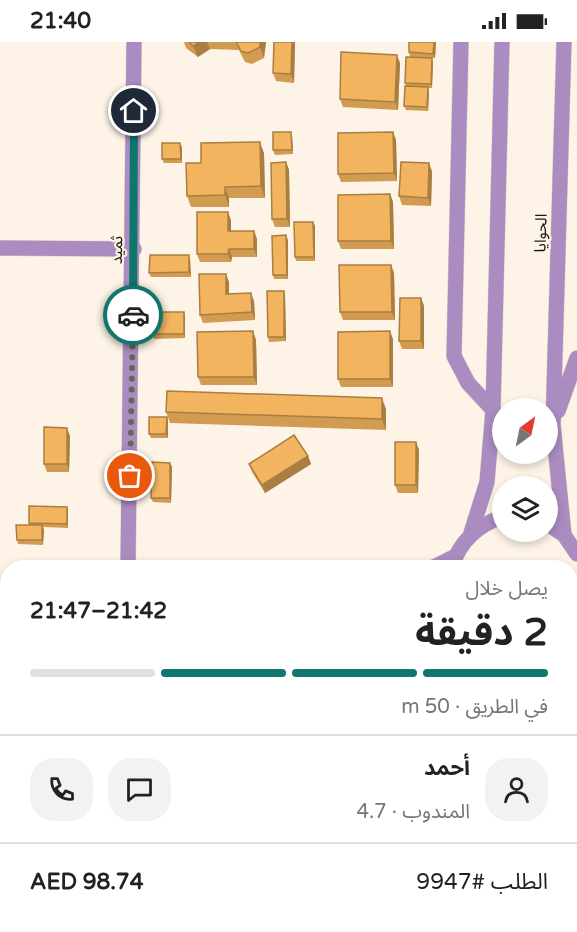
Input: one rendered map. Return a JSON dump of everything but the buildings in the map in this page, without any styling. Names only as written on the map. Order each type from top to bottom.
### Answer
[{"type":"street","name":"ثميد","points":[[128,560],[134,249],[134,42]]},
{"type":"street","points":[[461,42],[454,356],[468,383],[492,409]]},
{"type":"street","points":[[493,398],[502,42]]},
{"type":"street","name":"الحوايا","points":[[554,398],[564,42]]},
{"type":"street","points":[[0,248],[134,249]]},
{"type":"street","name":"الحوايا","points":[[558,411],[577,358]]},
{"type":"street","points":[[454,560],[471,533],[487,482],[492,422]]},
{"type":"street","name":"الحوايا","points":[[557,464],[564,535]]},
{"type":"street","points":[[471,533],[492,521]]},
{"type":"street","points":[[558,531],[564,535],[576,552]]},
{"type":"way so far","points":[[130,476],[133,315]]},
{"type":"route","points":[[133,315],[134,111]]}]
